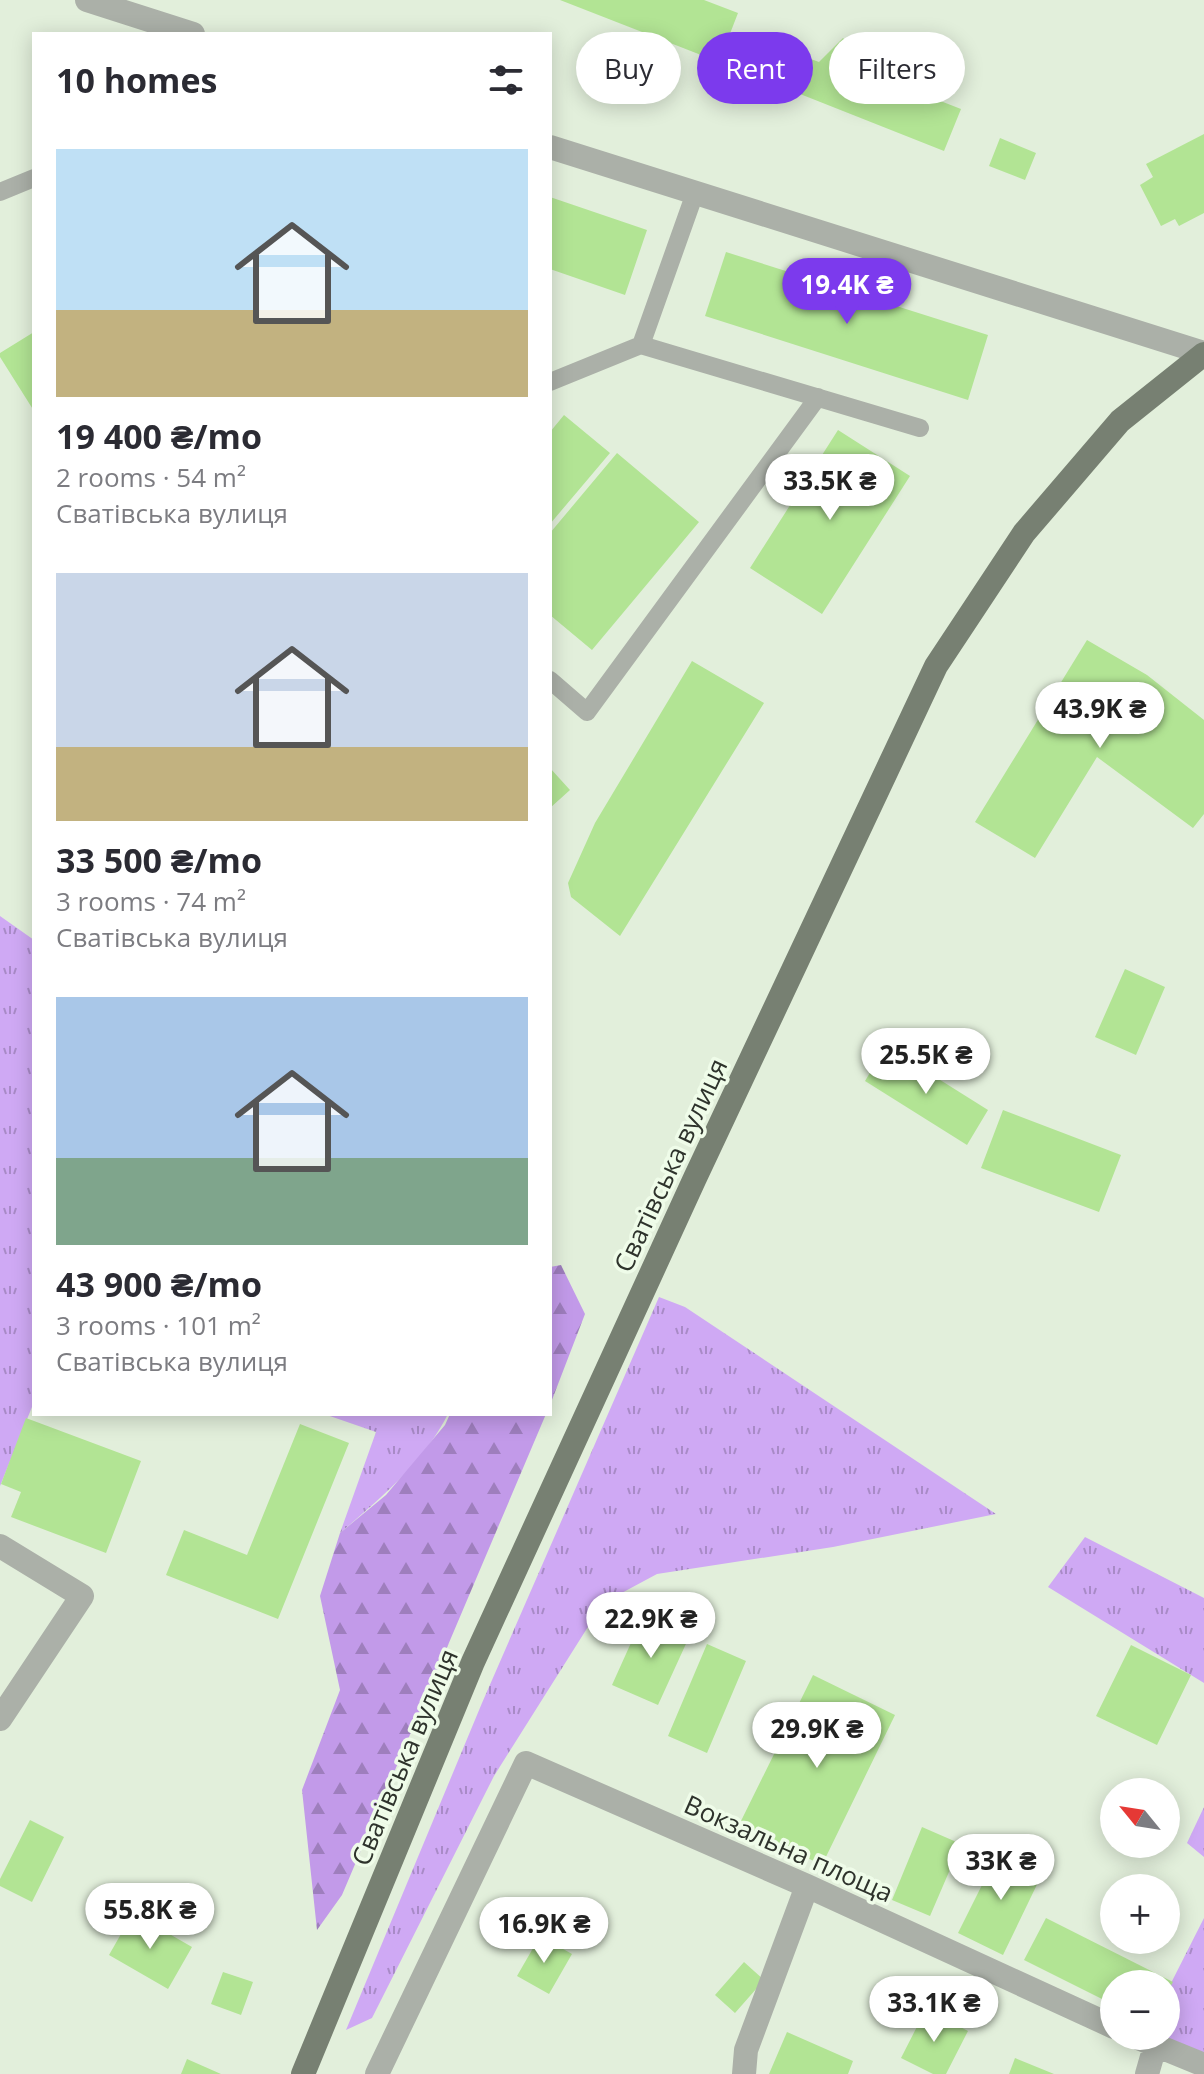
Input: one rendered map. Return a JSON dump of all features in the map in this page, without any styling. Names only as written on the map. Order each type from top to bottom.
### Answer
[{"type":"main road","name":"Сватівська вулиця","points":[[303,2074],[473,1662],[632,1314],[936,666],[1024,533],[1120,421],[1204,353]]},
{"type":"street","points":[[87,0],[187,32]]},
{"type":"street","points":[[552,148],[1204,353]]},
{"type":"street","points":[[0,1546],[82,1596],[0,1719]]},
{"type":"street","name":"Вокзальна площа","points":[[377,2074],[526,1763],[807,1886],[1100,2021]]},
{"type":"street","points":[[744,2074],[746,2050],[807,1886]]},
{"type":"street","points":[[1145,2050],[1147,2074]]},
{"type":"street","points":[[1166,2050],[1204,2065]]},
{"type":"lane","points":[[0,192],[32,179]]},
{"type":"lane","points":[[641,345],[695,193]]},
{"type":"lane","points":[[552,381],[641,345],[920,428]]},
{"type":"lane","points":[[552,682],[587,712],[818,397]]},
{"type":"green space","points":[[0,916],[32,939],[32,1407],[0,1486]]},
{"type":"green space","points":[[561,1265],[585,1314],[552,1400],[552,1267]]},
{"type":"green space","points":[[659,1297],[685,1307],[996,1514],[833,1547],[657,1574],[603,1603],[494,1776],[372,2018],[346,2030],[482,1703]]},
{"type":"green space","points":[[330,1416],[447,1416],[414,1464],[340,1533],[376,1432]]},
{"type":"green space","points":[[449,1416],[545,1416],[342,1895],[317,1930],[302,1790],[340,1690],[320,1596],[340,1533],[386,1495],[445,1425]]},
{"type":"green space","points":[[1085,1537],[1204,1598],[1204,1683],[1048,1587]]},
{"type":"green space","points":[[1204,1807],[1204,1857],[1187,1843]]},
{"type":"green space","points":[[1204,1918],[1204,2065],[1173,2050],[1180,2050],[1178,1970]]},
{"type":"building","points":[[560,0],[704,0],[738,13],[731,32],[697,32],[697,53],[681,47],[681,32],[642,32]]},
{"type":"building","points":[[829,52],[829,104],[948,104],[961,109],[944,151],[813,99],[813,60],[819,62]]},
{"type":"building","points":[[1204,134],[1204,213],[1179,226],[1175,219],[1161,226],[1140,185],[1153,177],[1146,164]]},
{"type":"building","points":[[1000,138],[1036,153],[1025,180],[989,166]]},
{"type":"building","points":[[552,198],[647,230],[625,295],[552,270]]},
{"type":"building","points":[[726,252],[988,335],[968,400],[705,316]]},
{"type":"building","points":[[32,333],[32,408],[0,357],[0,353]]},
{"type":"building","points":[[564,415],[610,453],[552,522],[552,430]]},
{"type":"building","points":[[838,430],[910,476],[822,614],[750,568]]},
{"type":"building","points":[[617,453],[699,522],[592,650],[552,617],[552,531]]},
{"type":"building","points":[[1087,640],[1147,675],[1204,720],[1204,814],[1193,828],[1097,757],[1035,858],[975,822]]},
{"type":"building","points":[[692,661],[764,703],[620,936],[571,897],[568,883],[595,823]]},
{"type":"building","points":[[552,770],[570,790],[552,806]]},
{"type":"building","points":[[1125,969],[1165,987],[1136,1055],[1095,1037]]},
{"type":"building","points":[[886,1046],[988,1110],[967,1145],[865,1081]]},
{"type":"building","points":[[1003,1110],[1121,1155],[1099,1212],[981,1168]]},
{"type":"building","points":[[26,1418],[141,1461],[106,1553],[11,1517],[21,1492],[1,1484]]},
{"type":"building","points":[[300,1424],[349,1443],[278,1619],[166,1575],[184,1530],[247,1555]]},
{"type":"building","points":[[644,1614],[690,1635],[658,1705],[612,1685]]},
{"type":"building","points":[[707,1644],[746,1661],[707,1753],[668,1736]]},
{"type":"building","points":[[1131,1645],[1191,1675],[1157,1745],[1096,1716]]},
{"type":"building","points":[[813,1675],[895,1715],[822,1865],[739,1825]]},
{"type":"building","points":[[30,1820],[64,1837],[32,1902],[0,1886],[0,1879]]},
{"type":"building","points":[[922,1827],[961,1844],[930,1916],[892,1900]]},
{"type":"building","points":[[1000,1849],[1044,1870],[1003,1955],[958,1933]]},
{"type":"building","points":[[133,1913],[192,1947],[168,1989],[109,1955]]},
{"type":"building","points":[[1046,1918],[1100,1945],[1100,1954],[1117,1954],[1149,1970],[1100,1970],[1100,1998],[1024,1960]]},
{"type":"building","points":[[540,1936],[572,1954],[549,1994],[517,1976]]},
{"type":"building","points":[[744,1962],[764,1980],[735,2013],[715,1995]]},
{"type":"building","points":[[223,1972],[253,1982],[241,2015],[211,2004]]},
{"type":"building","points":[[926,2009],[968,2031],[946,2074],[933,2074],[901,2058]]},
{"type":"building","points":[[787,2032],[853,2061],[848,2074],[769,2074]]},
{"type":"building","points":[[1015,2058],[1054,2074],[1009,2074]]},
{"type":"building","points":[[187,2059],[221,2074],[181,2074]]}]
